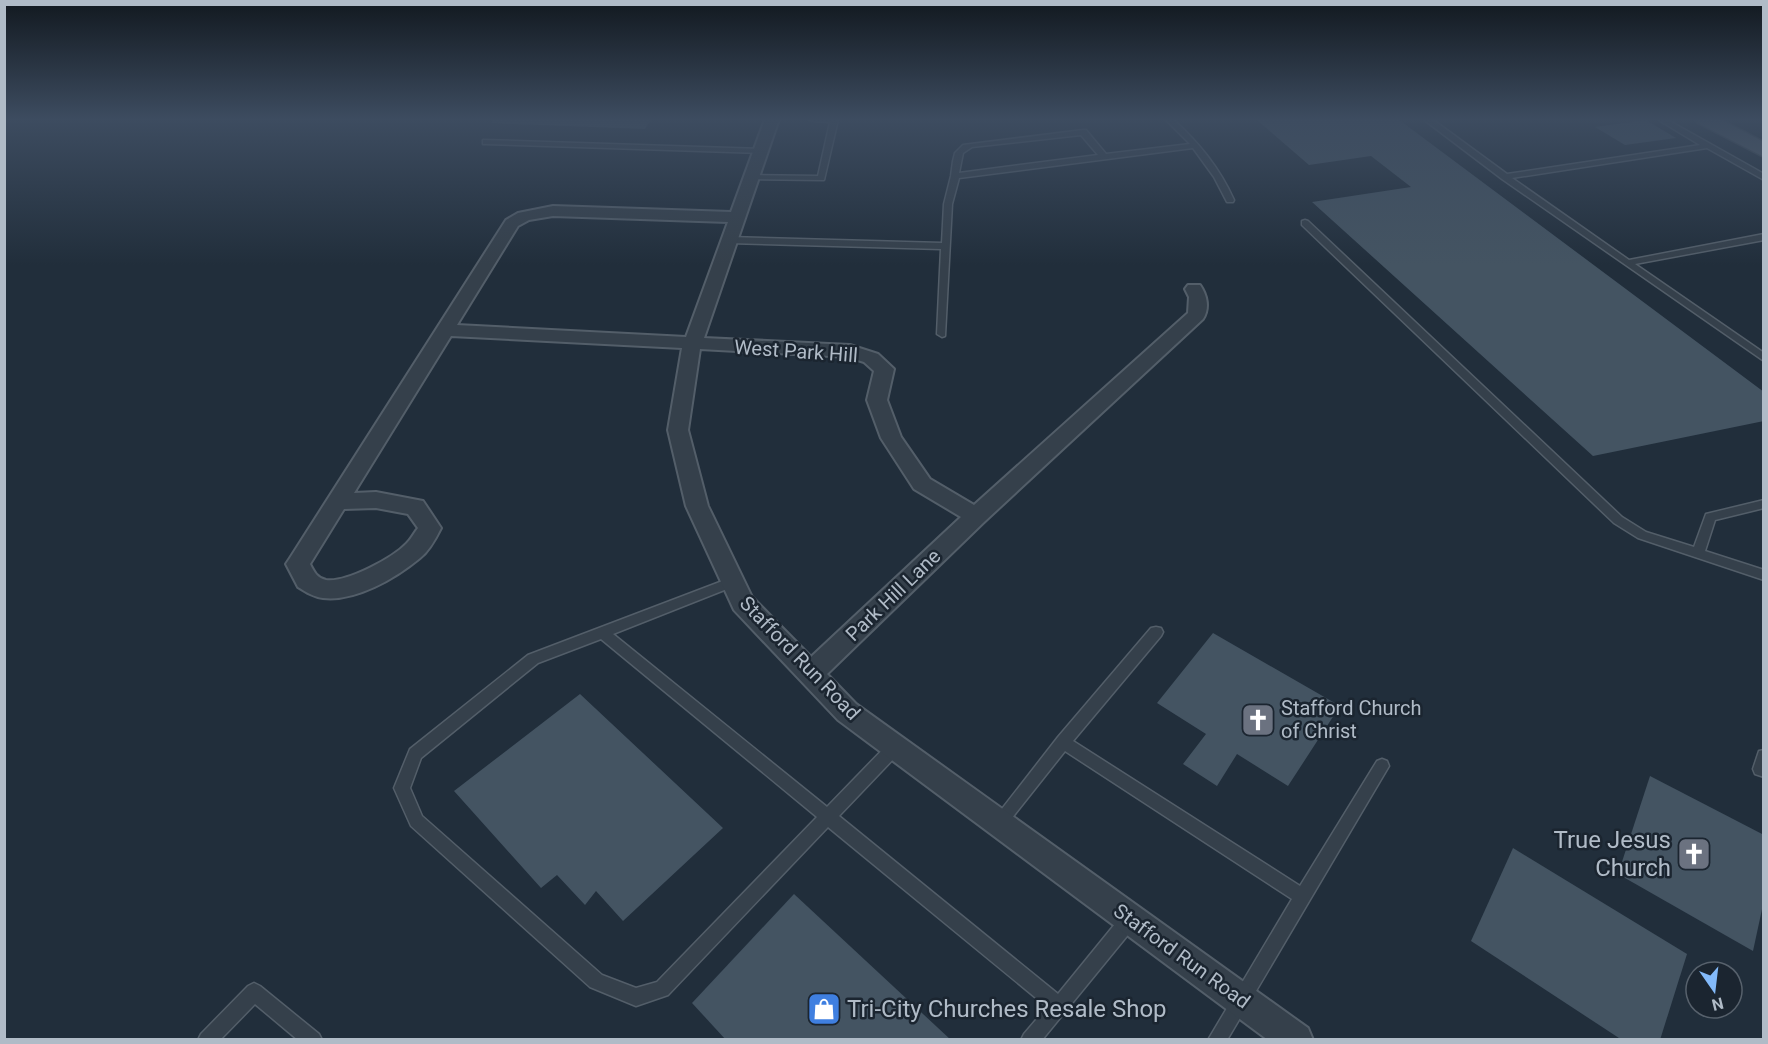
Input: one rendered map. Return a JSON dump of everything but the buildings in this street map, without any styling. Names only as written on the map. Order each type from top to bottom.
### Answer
[{"type":"street","name":"Stafford Run Road","points":[[756,168],[688,357],[678,430],[697,506],[742,603],[847,712],[1296,1040]]},
{"type":"street","points":[[335,502],[376,500],[415,507],[430,528],[414,551],[377,575],[340,589],[321,589],[306,581],[298,564],[335,502],[512,223],[524,216],[554,211],[733,228]]},
{"type":"street","name":"Park Hill Lane","points":[[810,674],[976,516],[1197,315],[1198,297],[1194,289]]},
{"type":"street","points":[[444,330],[693,345]]},
{"type":"street","name":"West Park Hill","points":[[693,345],[850,351],[872,358],[884,369],[877,400],[891,438],[922,484],[976,516]]},
{"type":"lane","points":[[752,177],[821,178],[823,168]]},
{"type":"lane","points":[[942,334],[948,204],[956,168]]},
{"type":"lane","points":[[955,176],[1020,168]]},
{"type":"lane","points":[[1213,168],[1221,179],[1230,200]]},
{"type":"lane","points":[[1493,168],[1764,358]]},
{"type":"lane","points":[[1505,177],[1566,168]]},
{"type":"lane","points":[[1746,168],[1764,178]]},
{"type":"lane","points":[[1305,224],[1618,520],[1642,534],[1764,575]]},
{"type":"lane","points":[[733,228],[945,246]]},
{"type":"lane","points":[[1630,262],[1764,237]]},
{"type":"lane","points":[[1698,554],[1710,517],[1764,504]]},
{"type":"lane","points":[[733,582],[533,659],[415,754],[402,788],[416,821],[596,981],[636,997],[662,989],[895,747]]},
{"type":"lane","points":[[602,632],[1059,1006]]},
{"type":"lane","points":[[999,823],[1063,742],[1156,632]]},
{"type":"lane","points":[[1063,742],[1303,897]]},
{"type":"lane","points":[[1764,756],[1760,769],[1764,770]]},
{"type":"lane","points":[[1217,1040],[1382,766]]},
{"type":"lane","points":[[1030,1040],[1130,919]]},
{"type":"lane","points":[[207,1040],[254,992],[313,1040]]},
{"type":"place","name":"Stafford Church of Christ","points":[[1258,720]]},
{"type":"place","name":"True Jesus Church","points":[[1694,854]]},
{"type":"place","name":"Tri-City Churches Resale Shop","points":[[824,1009]]}]
